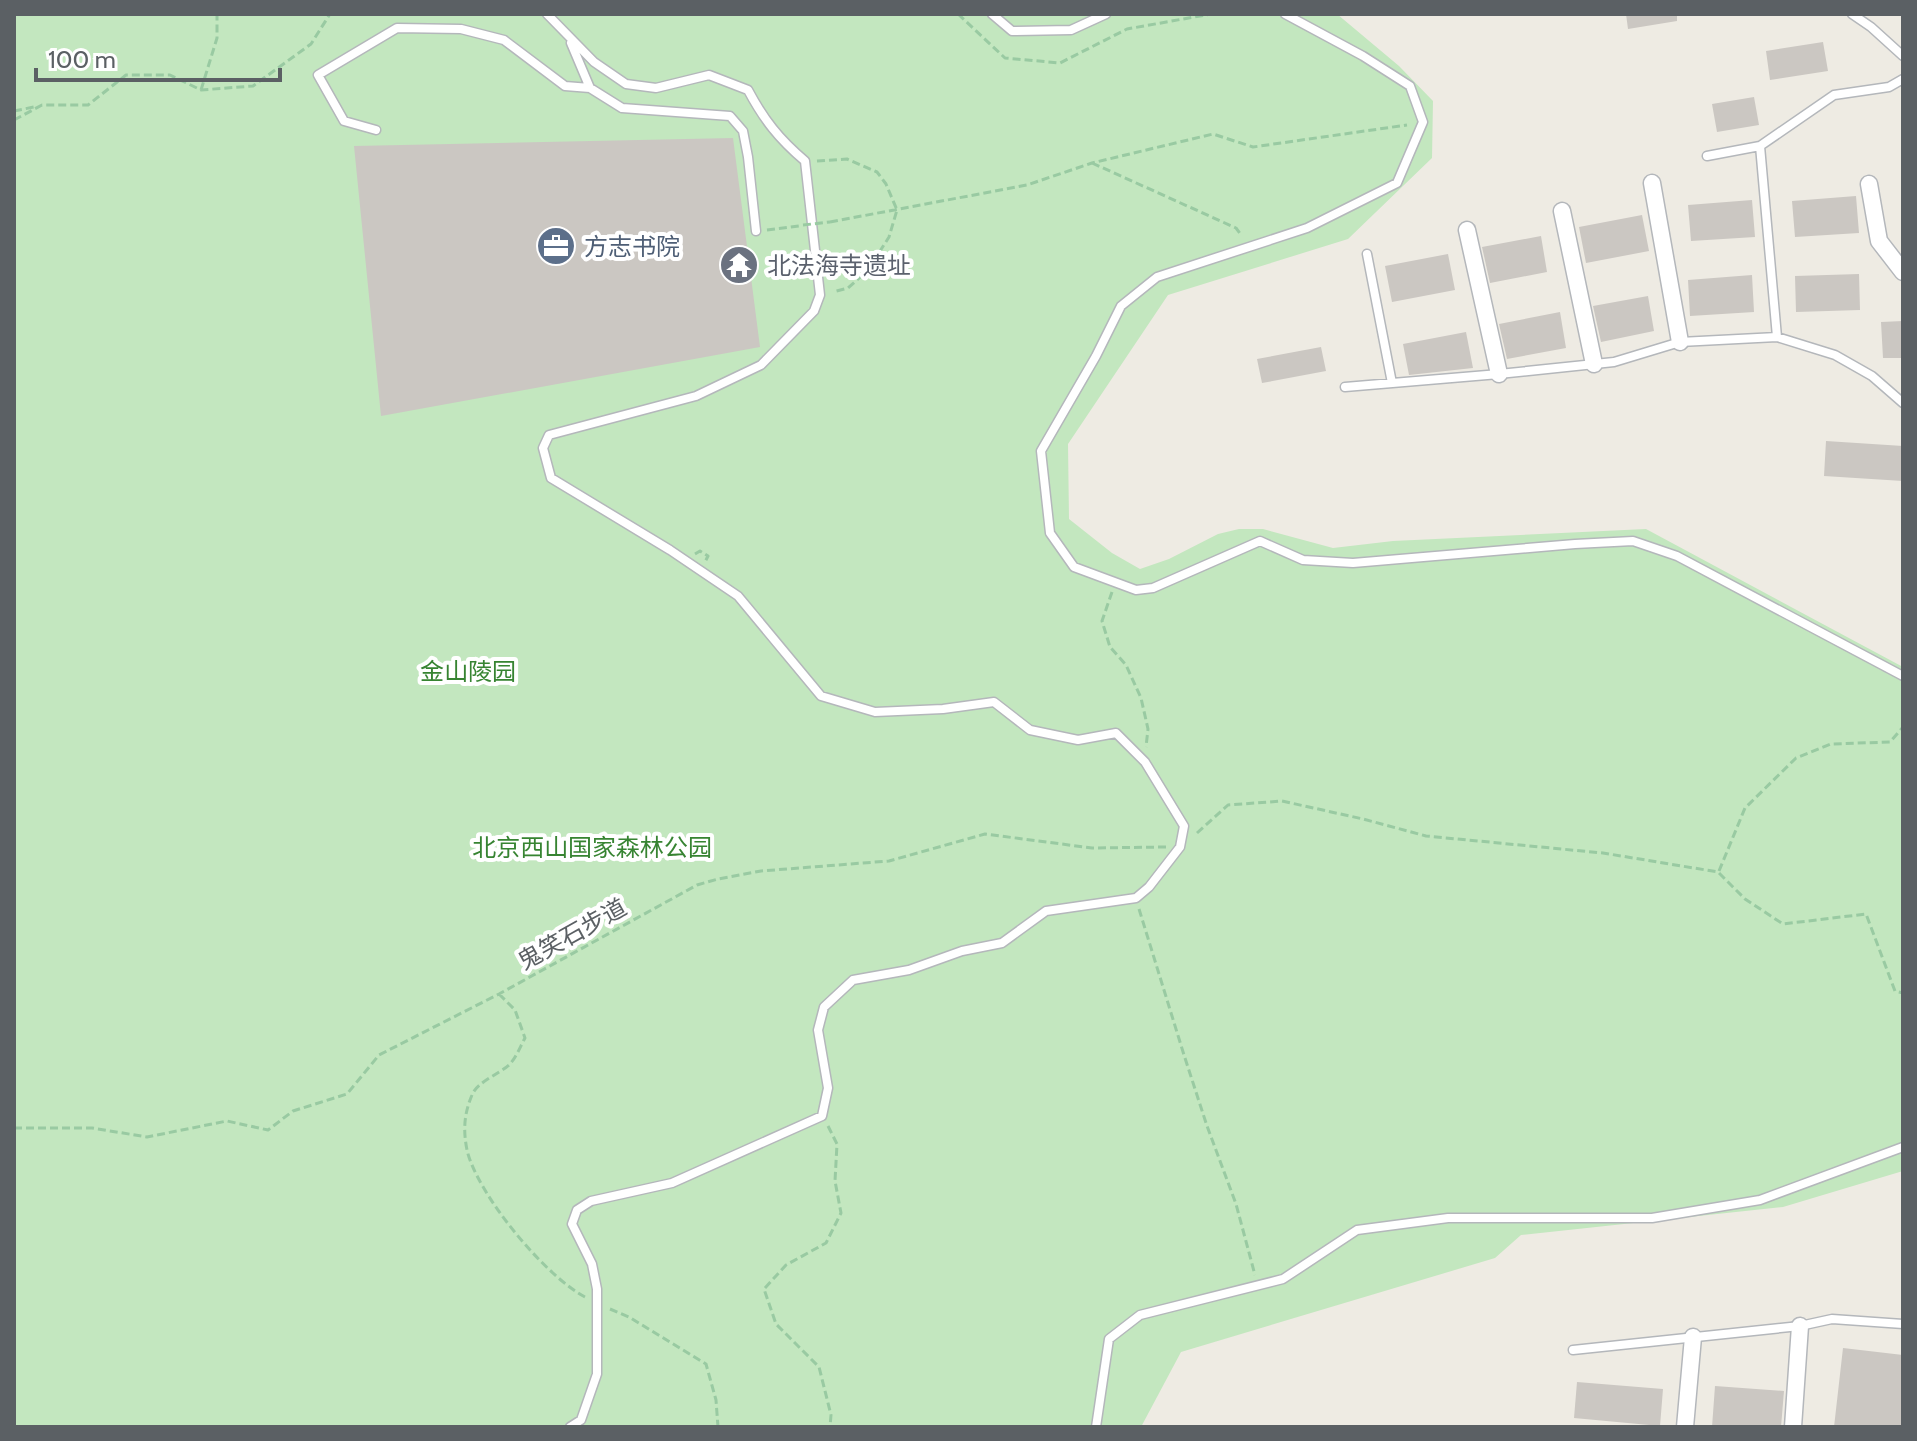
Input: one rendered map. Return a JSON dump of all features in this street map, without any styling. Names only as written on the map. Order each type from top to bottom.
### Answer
[{"type":"street","points":[[1652,183],[1680,342]]},
{"type":"street","points":[[1869,184],[1879,241],[1903,272]]},
{"type":"street","points":[[1562,211],[1594,364]]},
{"type":"street","points":[[1467,230],[1499,374]]},
{"type":"street","points":[[1793,1427],[1800,1326]]},
{"type":"street","points":[[1685,1427],[1693,1337]]},
{"type":"lane","points":[[547,14],[594,62],[626,84],[656,88],[709,75],[748,90],[761,115],[783,142],[805,161],[820,295],[814,311],[761,365],[696,396],[549,435],[543,448],[551,478],[670,550],[738,596],[821,696],[875,712],[943,709],[994,702],[1030,730],[1078,740],[1116,733],[1145,762],[1184,826],[1180,847],[1149,887],[1136,898],[1046,911],[1002,943],[962,951],[909,970],[853,980],[824,1007],[818,1030],[828,1088],[822,1116],[672,1183],[591,1201],[577,1210],[572,1224],[592,1264],[597,1289],[597,1374],[581,1420],[570,1427]]},
{"type":"lane","points":[[992,14],[1012,31],[1071,30],[1106,14]]},
{"type":"lane","points":[[1285,14],[1363,56],[1410,86],[1423,122],[1397,183],[1307,228],[1157,277],[1121,306],[1041,451],[1050,533],[1074,567],[1136,590],[1153,588],[1260,541],[1303,560],[1353,563],[1633,541],[1677,556],[1903,676]]},
{"type":"lane","points":[[1852,14],[1903,56]]},
{"type":"lane","points":[[376,130],[344,121],[318,75],[397,28],[461,29],[504,40],[565,86],[590,88],[622,108],[730,116],[743,131],[756,231]]},
{"type":"lane","points":[[569,36],[590,88]]},
{"type":"lane","points":[[1707,156],[1760,146],[1834,95],[1889,87],[1903,79]]},
{"type":"lane","points":[[1760,146],[1777,337]]},
{"type":"lane","points":[[1367,254],[1392,383]]},
{"type":"lane","points":[[1345,387],[1614,362],[1680,342],[1777,337],[1835,355],[1872,376],[1903,403]]},
{"type":"lane","points":[[1096,1427],[1109,1339],[1140,1315],[1283,1279],[1357,1230],[1448,1218],[1652,1218],[1760,1200],[1903,1147]]},
{"type":"lane","points":[[1573,1350],[1800,1326],[1832,1319],[1903,1324]]},
{"type":"path","points":[[201,90],[217,38],[217,14]]},
{"type":"path","points":[[14,111],[42,105],[88,105],[126,75],[170,75],[201,90],[253,86],[311,44],[330,14]]},
{"type":"path","points":[[14,120],[42,105]]},
{"type":"path","points":[[756,231],[830,222],[1027,185],[1092,163],[1213,134],[1253,147],[1423,122]]},
{"type":"path","points":[[805,161],[847,159],[877,172],[897,210],[889,237],[868,270],[848,288],[820,295]]},
{"type":"path","points":[[1092,163],[1236,228],[1250,245]]},
{"type":"path","points":[[1115,583],[1102,621],[1110,647],[1126,665],[1141,698],[1148,729],[1145,762]]},
{"type":"path","points":[[1718,872],[1745,808],[1796,758],[1831,744],[1890,742],[1903,727]]},
{"type":"path","points":[[1180,847],[1228,805],[1282,801],[1426,836],[1603,853],[1718,872],[1745,899],[1783,924],[1866,914],[1895,991],[1903,993]]},
{"type":"path","name":"鬼笑石步道","points":[[14,1128],[92,1128],[147,1137],[227,1121],[268,1130],[293,1111],[347,1094],[379,1055],[499,994],[697,885],[718,879],[761,871],[889,861],[985,834],[1092,848],[1180,847]]},
{"type":"path","points":[[1136,898],[1202,1112],[1236,1204],[1258,1285]]},
{"type":"path","points":[[822,1116],[837,1144],[835,1181],[841,1213],[826,1243],[786,1265],[764,1289],[776,1324],[819,1367],[831,1415],[830,1427]]},
{"type":"green space","name":"北京西山国家森林公园","points":[[14,14],[1337,14],[1399,66],[1433,101],[1432,158],[1348,239],[1168,295],[1068,444],[1069,519],[1112,553],[1140,569],[1169,559],[1218,534],[1239,529],[1263,529],[1333,548],[1393,541],[1646,529],[1903,667],[1903,1171],[1783,1207],[1521,1235],[1495,1258],[1181,1352],[1141,1427],[14,1427]]},
{"type":"building","points":[[1626,14],[1677,14],[1677,21],[1628,29]]},
{"type":"building","points":[[1823,42],[1828,71],[1770,80],[1766,51]]},
{"type":"building","points":[[1754,97],[1759,125],[1717,132],[1712,104]]},
{"type":"building","name":"方志书院","points":[[733,138],[760,347],[381,416],[354,146]]},
{"type":"building","points":[[1856,196],[1859,233],[1795,237],[1792,201]]},
{"type":"building","points":[[1752,200],[1755,237],[1691,241],[1688,205]]},
{"type":"building","points":[[1642,215],[1649,251],[1586,263],[1579,227]]},
{"type":"building","points":[[1541,236],[1547,272],[1490,283],[1482,247]]},
{"type":"building","points":[[1448,254],[1455,290],[1392,302],[1385,266]]},
{"type":"building","points":[[1859,274],[1860,310],[1796,312],[1795,276]]},
{"type":"building","points":[[1752,275],[1754,312],[1690,316],[1688,280]]},
{"type":"building","points":[[1648,296],[1654,331],[1601,342],[1593,306]]},
{"type":"building","points":[[1560,312],[1566,348],[1507,359],[1499,324]]},
{"type":"building","points":[[1903,321],[1903,358],[1883,358],[1881,322]]},
{"type":"building","points":[[1466,332],[1473,368],[1409,375],[1403,344]]},
{"type":"building","points":[[1321,347],[1326,371],[1262,383],[1257,359]]},
{"type":"building","points":[[1826,441],[1903,446],[1903,481],[1824,476]]},
{"type":"building","points":[[1843,1348],[1903,1355],[1903,1427],[1834,1427]]},
{"type":"building","points":[[1577,1382],[1663,1389],[1660,1426],[1574,1418]]},
{"type":"building","points":[[1715,1386],[1784,1391],[1781,1427],[1712,1427]]},
{"type":"place","name":"方志书院","points":[[556,246]]},
{"type":"place","name":"北法海寺遗址","points":[[739,265]]},
{"type":"park label","name":"金山陵园","points":[[468,671]]}]
